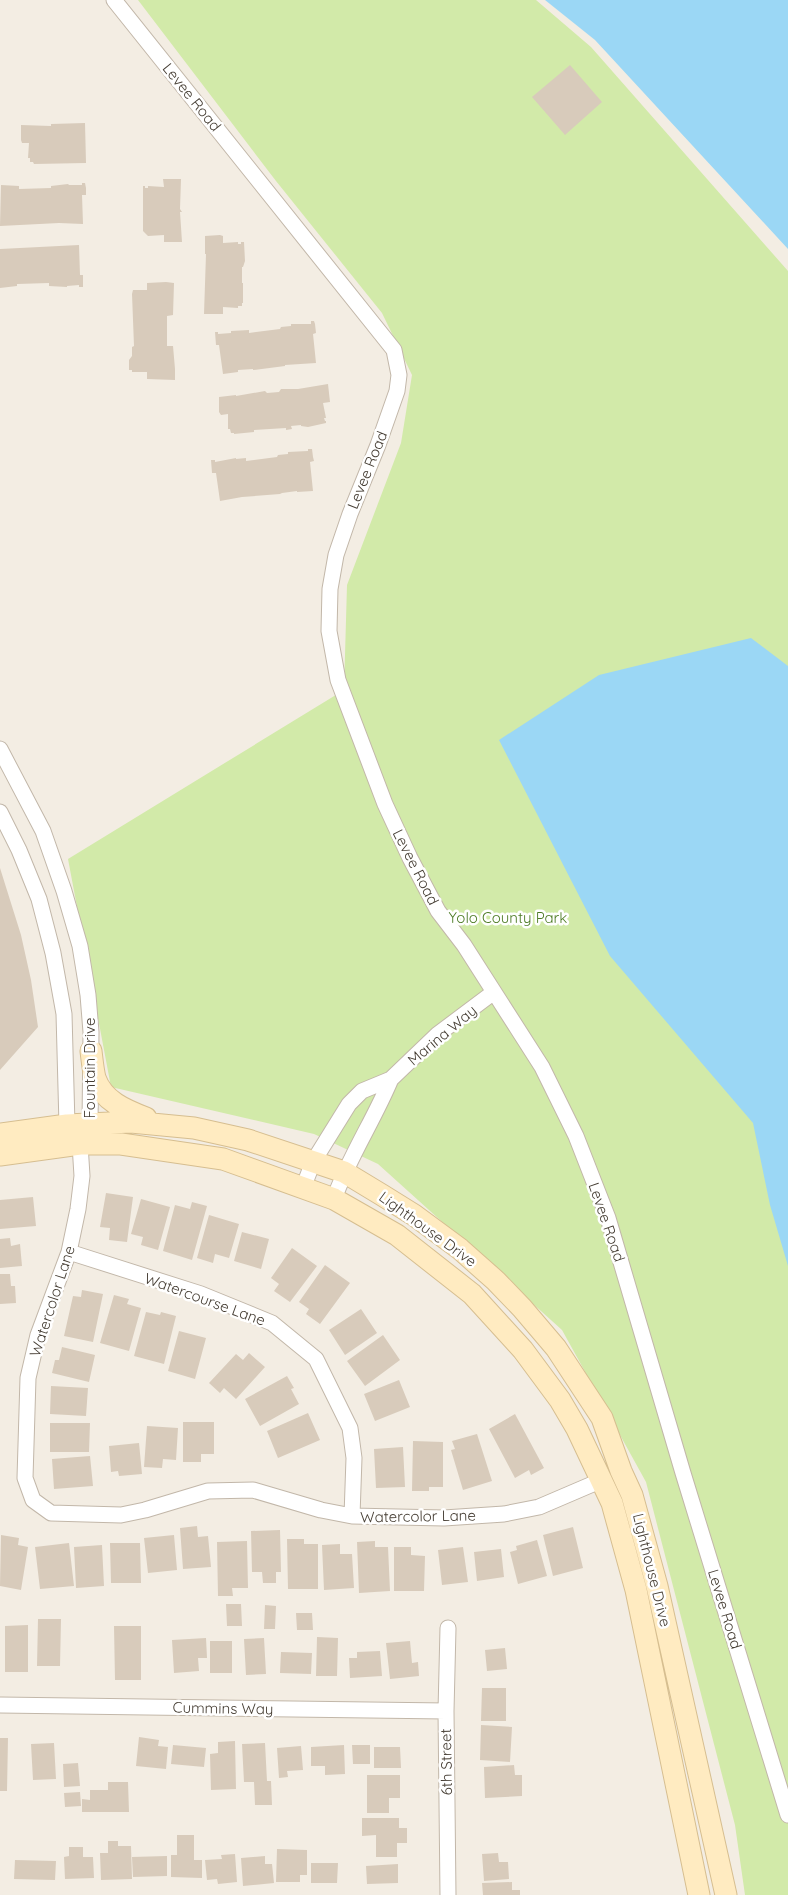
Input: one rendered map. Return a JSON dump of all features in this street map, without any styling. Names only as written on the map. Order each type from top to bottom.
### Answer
[{"type":"street","name":"Levee Road","points":[[114,0],[394,350],[399,375],[397,391],[336,555],[330,589],[329,631],[338,680],[385,804],[405,849],[438,911],[464,945],[542,1067],[576,1136],[608,1218],[683,1473],[788,1815]]},
{"type":"street","name":"Fountain Drive","points":[[0,749],[43,831],[64,891],[80,946],[88,995],[91,1051],[90,1124],[80,1144],[67,1125],[64,1014],[53,953],[39,899],[19,850],[0,812]]},
{"type":"street","name":"Marina Way","points":[[303,1188],[313,1162],[349,1104],[362,1090],[391,1078],[438,1034],[494,992]]},
{"type":"street","points":[[91,1051],[96,1078],[107,1097],[122,1109],[165,1125]]},
{"type":"street","name":"Marina Way","points":[[334,1199],[344,1172],[381,1104],[391,1078]]},
{"type":"street","name":"Lighthouse Drive","points":[[0,1134],[67,1125],[130,1122],[194,1128],[248,1140],[344,1172],[414,1215],[460,1249],[496,1281],[556,1348],[602,1418],[621,1471],[632,1495],[659,1595],[726,1895]]},
{"type":"street","name":"Lighthouse Drive","points":[[0,1155],[80,1144],[121,1144],[223,1160],[334,1199],[397,1235],[472,1294],[523,1350],[560,1400],[577,1429],[612,1502],[636,1590],[699,1895]]},
{"type":"street","name":"Watercolor Lane","points":[[80,1144],[82,1176],[78,1209],[69,1252],[38,1335],[28,1378],[25,1478],[33,1500],[51,1513],[121,1515],[145,1510],[208,1491],[253,1490],[321,1510],[352,1516],[436,1518],[504,1514],[539,1507],[602,1480]]},
{"type":"street","name":"Watercourse Lane","points":[[69,1252],[201,1294],[272,1323],[316,1359],[350,1428],[354,1458],[352,1516]]},
{"type":"street","name":"6th Street","points":[[448,1628],[446,1712],[448,1895]]},
{"type":"street","name":"Cummins Way","points":[[0,1705],[446,1712]]},
{"type":"green space","name":"Yolo County Park","points":[[138,0],[536,0],[591,47],[788,271],[788,1895],[745,1895],[735,1825],[646,1482],[562,1330],[378,1164],[314,1134],[111,1087],[68,859],[344,690],[347,585],[401,443],[412,375],[382,313],[276,181]]},
{"type":"water","points":[[545,0],[788,0],[788,249],[595,40]]},
{"type":"water","points":[[751,638],[788,666],[788,1266],[770,1205],[753,1123],[610,956],[499,740],[599,675]]},
{"type":"building","points":[[570,65],[602,102],[565,135],[532,97]]},
{"type":"building","points":[[85,123],[86,163],[34,164],[30,162],[30,158],[28,158],[29,143],[22,143],[21,140],[21,125],[51,126],[51,124]]},
{"type":"building","points":[[163,179],[181,179],[180,209],[182,212],[180,212],[182,242],[164,242],[164,235],[148,236],[143,231],[143,186],[145,188],[148,188],[148,186],[164,187]]},
{"type":"building","points":[[82,183],[85,183],[86,188],[86,195],[82,195],[83,224],[59,223],[0,226],[1,185],[19,186],[19,189],[51,188],[51,186],[68,184],[82,185]]},
{"type":"building","points":[[205,236],[223,236],[223,243],[238,242],[238,244],[241,244],[241,242],[244,242],[245,261],[242,267],[243,303],[238,308],[223,307],[223,314],[204,314]]},
{"type":"building","points":[[79,245],[80,275],[83,275],[83,287],[79,287],[79,285],[67,287],[49,286],[49,283],[17,284],[17,286],[0,288],[0,249]]},
{"type":"building","points":[[147,283],[174,283],[173,315],[167,316],[167,346],[173,346],[175,380],[147,379],[147,372],[132,372],[132,370],[129,370],[129,360],[132,356],[132,347],[134,346],[132,294],[133,290],[147,290]]},
{"type":"building","points":[[311,321],[314,321],[315,324],[316,333],[313,334],[316,363],[238,370],[238,372],[223,374],[215,332],[218,332],[218,334],[249,330],[249,333],[280,329],[281,327],[291,326],[291,324],[311,324]]},
{"type":"building","points":[[328,384],[330,402],[323,403],[326,423],[308,427],[301,425],[291,426],[292,429],[286,430],[286,428],[254,430],[254,432],[234,434],[228,429],[228,414],[221,415],[219,412],[219,397],[265,391],[267,393],[279,392],[281,389],[298,389]]},
{"type":"building","points":[[308,449],[312,449],[314,461],[310,462],[313,491],[297,491],[220,501],[216,473],[212,473],[211,460],[215,460],[215,462],[246,458],[246,461],[277,457],[278,455],[288,454],[288,452],[308,451]]},
{"type":"building","points":[[0,868],[21,935],[31,980],[38,1027],[0,1070]]},
{"type":"building","points":[[106,1193],[133,1197],[127,1242],[109,1240],[110,1228],[100,1227]]},
{"type":"building","points":[[33,1197],[36,1226],[0,1229],[0,1200]]},
{"type":"building","points":[[141,1199],[170,1207],[158,1250],[141,1245],[143,1237],[131,1234]]},
{"type":"building","points":[[192,1202],[207,1206],[192,1260],[163,1251],[175,1205],[190,1209]]},
{"type":"building","points":[[209,1215],[239,1224],[229,1258],[215,1254],[213,1263],[197,1258]]},
{"type":"building","points":[[242,1232],[269,1239],[261,1269],[234,1261]]},
{"type":"building","points":[[10,1238],[11,1246],[20,1244],[22,1266],[0,1268],[0,1239]]},
{"type":"building","points":[[292,1248],[317,1266],[290,1302],[274,1291],[279,1284],[271,1278]]},
{"type":"building","points":[[325,1265],[350,1283],[320,1324],[306,1314],[309,1309],[299,1302]]},
{"type":"building","points":[[0,1274],[10,1274],[11,1286],[15,1286],[16,1303],[0,1304]]},
{"type":"building","points":[[82,1290],[103,1294],[93,1342],[64,1336],[73,1296],[81,1297]]},
{"type":"building","points":[[114,1295],[129,1299],[127,1304],[141,1308],[129,1351],[100,1343]]},
{"type":"building","points":[[361,1309],[377,1333],[345,1355],[329,1330]]},
{"type":"building","points":[[146,1312],[160,1315],[161,1312],[176,1316],[164,1364],[134,1356]]},
{"type":"building","points":[[179,1331],[206,1338],[195,1379],[168,1371]]},
{"type":"building","points":[[383,1335],[400,1360],[365,1386],[347,1361]]},
{"type":"building","points":[[62,1347],[95,1355],[89,1382],[52,1373],[55,1360],[59,1360]]},
{"type":"building","points":[[249,1353],[265,1367],[236,1399],[224,1388],[220,1393],[209,1383],[236,1354],[243,1360]]},
{"type":"building","points":[[287,1376],[294,1388],[291,1389],[299,1404],[260,1426],[245,1399]]},
{"type":"building","points":[[399,1380],[410,1407],[375,1421],[364,1394]]},
{"type":"building","points":[[51,1386],[88,1388],[86,1416],[50,1414]]},
{"type":"building","points":[[308,1413],[320,1440],[278,1458],[267,1431]]},
{"type":"building","points":[[515,1414],[544,1468],[531,1475],[529,1470],[515,1478],[489,1429]]},
{"type":"building","points":[[183,1422],[214,1422],[214,1454],[201,1454],[201,1462],[183,1462]]},
{"type":"building","points":[[50,1423],[90,1423],[89,1452],[50,1452]]},
{"type":"building","points":[[147,1426],[178,1428],[176,1460],[163,1459],[162,1468],[144,1467]]},
{"type":"building","points":[[477,1434],[492,1481],[463,1490],[451,1450],[455,1449],[452,1441]]},
{"type":"building","points":[[413,1441],[443,1442],[443,1487],[429,1487],[429,1491],[412,1491]]},
{"type":"building","points":[[139,1443],[142,1474],[119,1476],[118,1471],[111,1472],[109,1446]]},
{"type":"building","points":[[403,1447],[405,1487],[376,1488],[374,1449]]},
{"type":"building","points":[[90,1456],[93,1486],[54,1489],[52,1459]]},
{"type":"building","points":[[197,1526],[198,1537],[208,1536],[211,1567],[183,1569],[180,1528]]},
{"type":"building","points":[[573,1527],[583,1568],[553,1576],[543,1535]]},
{"type":"building","points":[[280,1530],[281,1572],[276,1572],[276,1583],[263,1583],[262,1572],[252,1572],[251,1531]]},
{"type":"building","points":[[1,1535],[19,1538],[18,1545],[28,1547],[21,1590],[0,1586]]},
{"type":"building","points":[[174,1535],[177,1570],[148,1573],[144,1538]]},
{"type":"building","points":[[287,1539],[304,1539],[304,1544],[318,1544],[318,1589],[288,1589]]},
{"type":"building","points":[[537,1540],[547,1576],[518,1584],[510,1552],[517,1550],[516,1546]]},
{"type":"building","points":[[247,1541],[248,1588],[232,1588],[233,1596],[218,1596],[217,1542]]},
{"type":"building","points":[[375,1541],[375,1547],[388,1547],[390,1591],[359,1593],[357,1542]]},
{"type":"building","points":[[69,1543],[74,1586],[40,1589],[35,1547]]},
{"type":"building","points":[[110,1543],[140,1543],[141,1583],[111,1583]]},
{"type":"building","points":[[340,1544],[340,1554],[352,1554],[354,1588],[324,1590],[322,1545]]},
{"type":"building","points":[[102,1545],[104,1586],[76,1588],[74,1547]]},
{"type":"building","points":[[394,1547],[411,1547],[411,1555],[425,1556],[424,1591],[394,1591]]},
{"type":"building","points":[[463,1547],[468,1582],[442,1585],[438,1550]]},
{"type":"building","points":[[501,1549],[504,1577],[477,1581],[474,1552]]},
{"type":"building","points":[[226,1604],[241,1604],[242,1626],[227,1626]]},
{"type":"building","points":[[265,1605],[276,1606],[275,1629],[264,1629]]},
{"type":"building","points":[[296,1613],[312,1613],[313,1630],[297,1630]]},
{"type":"building","points":[[38,1619],[61,1619],[60,1666],[37,1666]]},
{"type":"building","points":[[28,1625],[28,1672],[5,1672],[5,1626]]},
{"type":"building","points":[[114,1626],[141,1626],[141,1680],[115,1680]]},
{"type":"building","points":[[317,1637],[338,1638],[337,1676],[316,1676]]},
{"type":"building","points":[[206,1638],[207,1658],[198,1658],[199,1671],[174,1673],[172,1640]]},
{"type":"building","points":[[264,1638],[266,1674],[246,1675],[244,1639]]},
{"type":"building","points":[[210,1641],[232,1641],[232,1673],[210,1673]]},
{"type":"building","points":[[410,1641],[412,1663],[418,1662],[419,1676],[390,1679],[386,1643]]},
{"type":"building","points":[[505,1648],[507,1669],[487,1671],[485,1650]]},
{"type":"building","points":[[380,1651],[382,1676],[350,1678],[349,1658],[357,1658],[357,1652]]},
{"type":"building","points":[[281,1652],[312,1653],[311,1674],[280,1673]]},
{"type":"building","points":[[482,1688],[506,1688],[506,1721],[481,1721]]},
{"type":"building","points":[[481,1725],[512,1727],[510,1762],[480,1760]]},
{"type":"building","points":[[139,1737],[159,1740],[158,1746],[168,1747],[166,1769],[136,1766]]},
{"type":"building","points":[[0,1738],[8,1738],[7,1791],[0,1791]]},
{"type":"building","points":[[235,1741],[236,1789],[211,1790],[210,1754],[218,1753],[218,1742]]},
{"type":"building","points":[[54,1743],[56,1779],[33,1780],[31,1744]]},
{"type":"building","points":[[265,1743],[267,1781],[271,1781],[272,1805],[255,1805],[254,1782],[244,1782],[242,1744]]},
{"type":"building","points":[[173,1745],[206,1748],[204,1767],[171,1764]]},
{"type":"building","points":[[344,1745],[345,1774],[325,1775],[325,1766],[311,1766],[311,1747]]},
{"type":"building","points":[[352,1745],[370,1745],[370,1764],[353,1764]]},
{"type":"building","points":[[301,1746],[303,1770],[287,1771],[288,1777],[279,1778],[277,1748]]},
{"type":"building","points":[[374,1747],[400,1747],[401,1768],[374,1768]]},
{"type":"building","points":[[78,1763],[80,1786],[64,1787],[63,1764]]},
{"type":"building","points":[[514,1765],[515,1775],[522,1775],[522,1796],[485,1798],[484,1767]]},
{"type":"building","points":[[367,1775],[400,1775],[400,1798],[389,1798],[389,1813],[367,1813]]},
{"type":"building","points":[[108,1782],[128,1782],[129,1812],[82,1812],[82,1799],[90,1800],[90,1790],[108,1790]]},
{"type":"building","points":[[80,1792],[81,1806],[65,1807],[64,1793]]},
{"type":"building","points":[[362,1818],[399,1818],[399,1828],[407,1828],[407,1843],[397,1843],[397,1857],[376,1857],[376,1835],[362,1836]]},
{"type":"building","points":[[177,1835],[194,1835],[194,1860],[202,1860],[202,1878],[171,1877],[171,1855],[177,1855]]},
{"type":"building","points":[[108,1841],[118,1841],[118,1846],[131,1846],[132,1879],[101,1880],[100,1853],[108,1853]]},
{"type":"building","points":[[69,1847],[83,1847],[83,1857],[93,1857],[94,1878],[65,1879],[64,1857],[69,1856]]},
{"type":"building","points":[[277,1849],[307,1850],[307,1875],[300,1875],[300,1882],[276,1882]]},
{"type":"building","points":[[498,1853],[499,1862],[508,1862],[509,1879],[484,1881],[482,1854]]},
{"type":"building","points":[[235,1854],[237,1882],[218,1884],[217,1879],[207,1880],[205,1860],[222,1859],[221,1855]]},
{"type":"building","points":[[167,1856],[167,1876],[133,1877],[132,1857]]},
{"type":"building","points":[[265,1856],[265,1864],[272,1864],[274,1883],[243,1886],[241,1858]]},
{"type":"building","points":[[15,1860],[56,1861],[55,1880],[14,1879]]},
{"type":"building","points":[[311,1863],[338,1863],[337,1883],[311,1883]]},
{"type":"building","points":[[398,1864],[398,1883],[367,1884],[366,1866]]},
{"type":"building","points":[[512,1882],[512,1890],[520,1890],[520,1895],[483,1895],[482,1883]]}]
